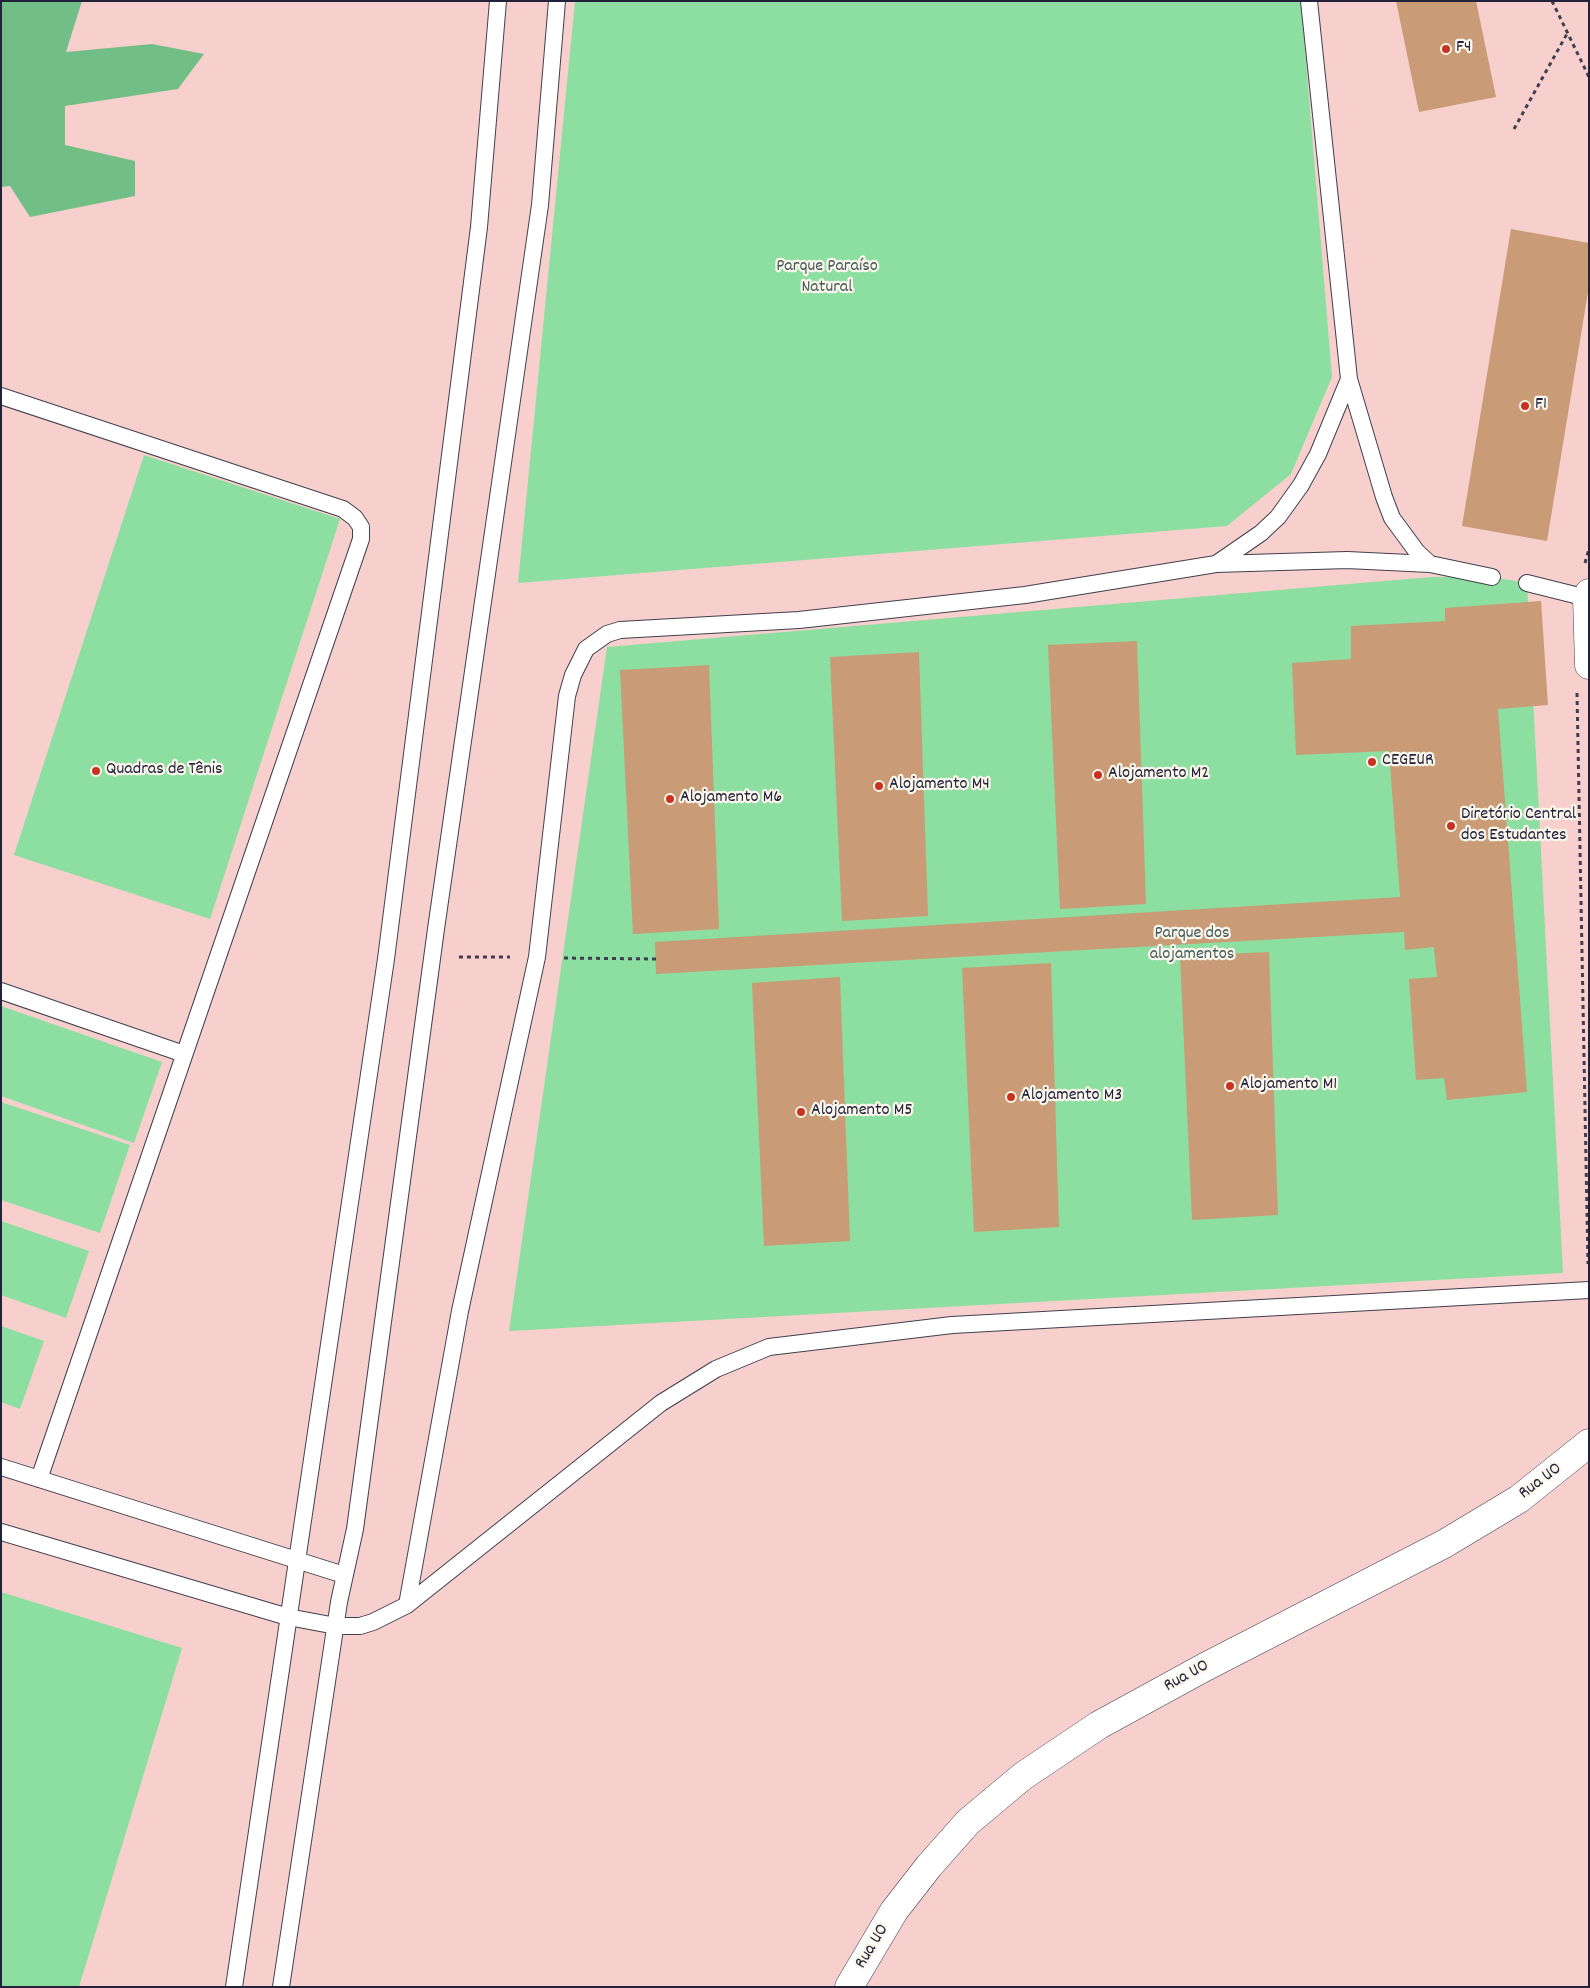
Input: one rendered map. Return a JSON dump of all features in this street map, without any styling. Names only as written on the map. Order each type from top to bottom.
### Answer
[{"type":"street","points":[[1583,675],[1588,596]]},
{"type":"street","name":"Rua UO","points":[[849,1987],[894,1912],[929,1866],[968,1822],[1022,1776],[1099,1725],[1205,1667],[1444,1544],[1519,1499],[1589,1443]]},
{"type":"lane","points":[[234,1987],[389,935],[479,227],[498,1]]},
{"type":"lane","points":[[282,1987],[344,1575],[355,1529],[436,929],[540,205],[557,1]]},
{"type":"lane","points":[[1309,1],[1349,378],[1392,518],[1417,552],[1430,564]]},
{"type":"lane","points":[[1216,564],[1261,533],[1278,517],[1301,485],[1318,454],[1349,378]]},
{"type":"lane","points":[[1,396],[343,509],[355,518],[361,527],[361,539],[39,1479]]},
{"type":"lane","points":[[407,1605],[460,1311],[536,957],[567,696],[573,674],[586,649],[607,634],[620,630],[799,620],[1016,596],[1216,564],[1347,560],[1430,564],[1492,577]]},
{"type":"lane","points":[[1527,583],[1588,596]]},
{"type":"lane","points":[[1,991],[184,1054]]},
{"type":"lane","points":[[1,1532],[288,1617],[336,1626],[360,1626],[373,1622],[407,1605],[660,1403],[716,1369],[769,1347],[952,1325],[1589,1290]]},
{"type":"lane","points":[[1,1467],[344,1575]]},
{"type":"path","points":[[1552,1],[1589,77]]},
{"type":"path","points":[[1514,129],[1568,32]]},
{"type":"path","points":[[1583,675],[1589,1290]]},
{"type":"path","points":[[461,957],[656,959]]},
{"type":"shaded area","points":[[1,1],[1589,1],[1589,1987],[1,1987]]},
{"type":"green space","points":[[1,1],[82,1],[66,52],[152,44],[204,54],[178,89],[65,106],[65,145],[135,161],[135,196],[30,217],[10,186],[1,187]]},
{"type":"green space","name":"Parque Paraíso Natural","points":[[575,1],[1301,1],[1332,377],[1291,474],[1227,526],[518,583]]},
{"type":"green space","points":[[144,455],[340,519],[210,919],[14,855]]},
{"type":"green space","name":"Parque dos alojamentos","points":[[1431,577],[1492,577],[1527,583],[1563,1273],[509,1331],[607,647]]},
{"type":"green space","points":[[1,1006],[162,1062],[134,1143],[1,1096]]},
{"type":"green space","points":[[1,1102],[130,1145],[100,1233],[1,1200]]},
{"type":"green space","points":[[1,1221],[89,1251],[66,1318],[1,1295]]},
{"type":"green space","points":[[1,1326],[44,1341],[20,1409],[1,1402]]},
{"type":"green space","points":[[1,1592],[182,1648],[79,1987],[1,1987]]},
{"type":"building","name":"F4","points":[[1396,1],[1476,1],[1496,97],[1419,112]]},
{"type":"building","name":"F1","points":[[1511,229],[1589,243],[1589,286],[1547,541],[1462,526]]},
{"type":"building","name":"Diretório Central dos Estudantes","points":[[1541,601],[1548,705],[1498,709],[1527,1092],[1447,1100],[1444,1078],[1416,1080],[1409,979],[1437,977],[1434,947],[1405,950],[1404,932],[656,974],[655,942],[1400,897],[1389,751],[1296,755],[1292,663],[1351,659],[1351,626],[1445,621],[1445,608]]},
{"type":"building","name":"Alojamento M2","points":[[1137,641],[1146,904],[1060,909],[1048,645]]},
{"type":"building","name":"Alojamento M4","points":[[919,652],[928,916],[842,921],[830,657]]},
{"type":"building","name":"Alojamento M6","points":[[709,665],[719,929],[633,934],[620,670]]},
{"type":"building","name":"Alojamento M1","points":[[1269,952],[1278,1215],[1192,1220],[1180,956]]},
{"type":"building","name":"Alojamento M3","points":[[1051,963],[1059,1227],[974,1232],[962,968]]},
{"type":"building","name":"Alojamento M5","points":[[840,977],[850,1241],[764,1246],[752,983]]},
{"type":"place","name":"F4","points":[[1446,49]]},
{"type":"place","name":"F1","points":[[1525,406]]},
{"type":"place","name":"CEGEUR","points":[[1372,762]]},
{"type":"place","name":"Quadras de Tênis","points":[[96,771]]},
{"type":"place","name":"Alojamento M2","points":[[1098,775]]},
{"type":"place","name":"Alojamento M4","points":[[879,786]]},
{"type":"place","name":"Alojamento M6","points":[[670,799]]},
{"type":"place","name":"Diretório Central dos Estudantes","points":[[1451,826]]},
{"type":"place","name":"Alojamento M1","points":[[1230,1086]]},
{"type":"place","name":"Alojamento M3","points":[[1011,1097]]},
{"type":"place","name":"Alojamento M5","points":[[801,1112]]}]
